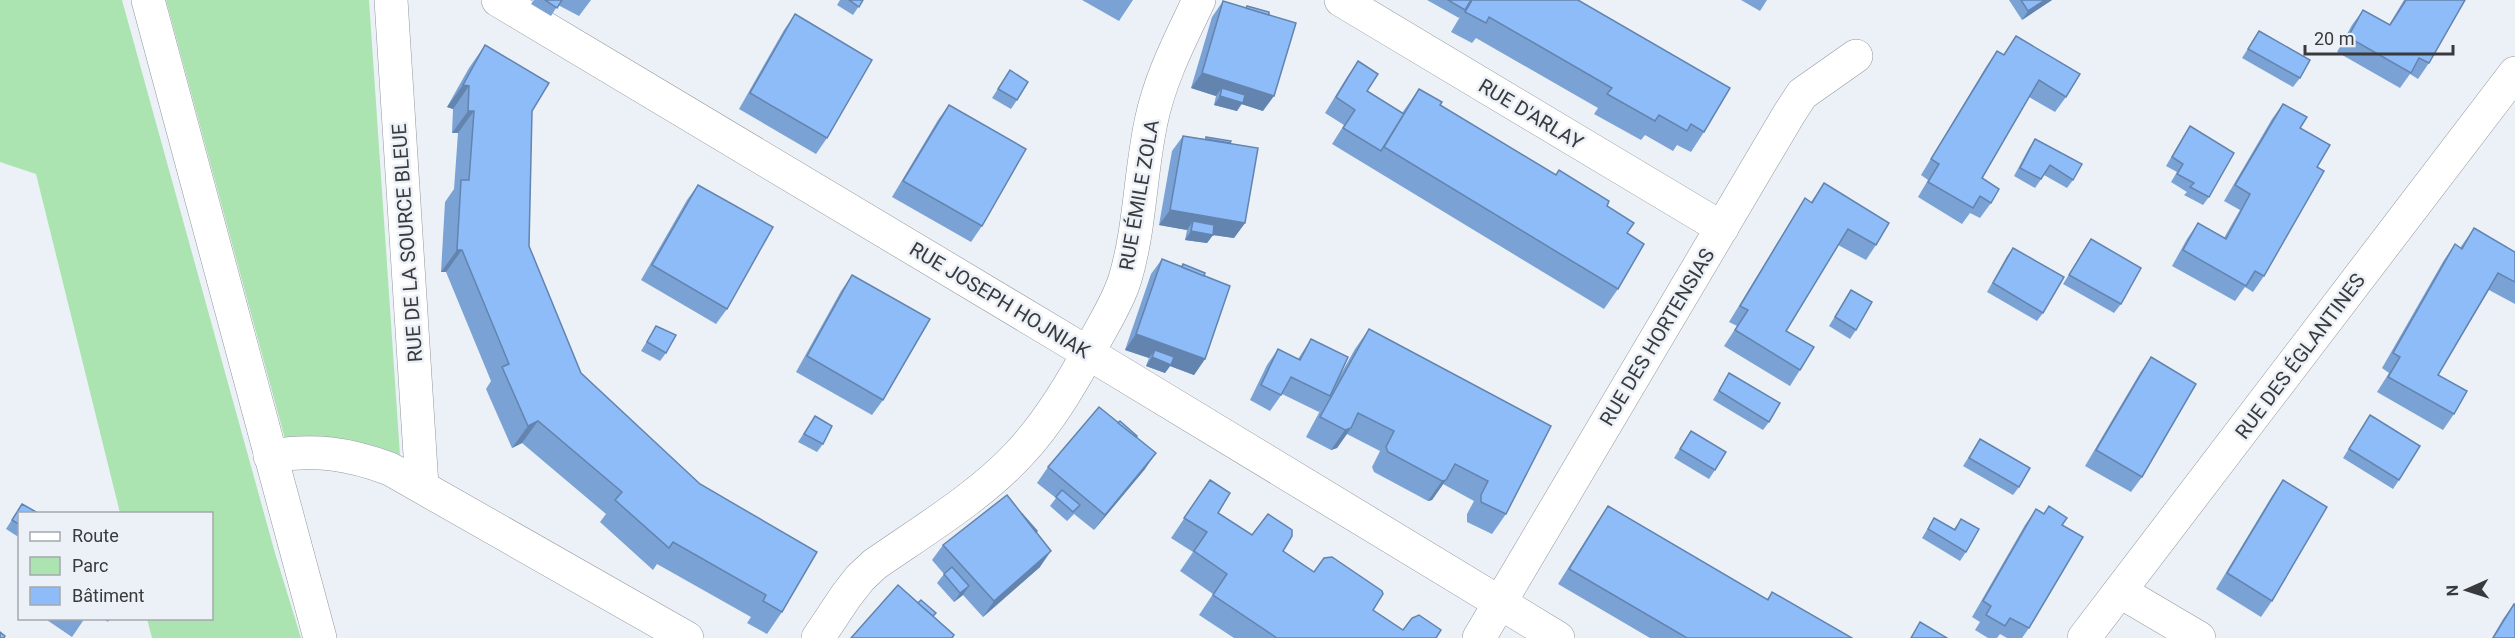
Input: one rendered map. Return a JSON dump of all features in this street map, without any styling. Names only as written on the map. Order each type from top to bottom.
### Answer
[{"type":"street","points":[[148,0],[320,638]]},
{"type":"street","name":"RUE DE LA SOURCE BLEUE","points":[[391,0],[422,486]]},
{"type":"street","name":"RUE JOSEPH HOJNIAK","points":[[498,0],[1088,353],[1558,638]]},
{"type":"street","name":"RUE ÉMILE ZOLA","points":[[818,638],[860,578],[875,564],[987,484],[1019,454],[1058,404],[1116,301],[1125,279],[1146,147],[1156,102],[1167,67],[1199,0]]},
{"type":"street","name":"RUE D'ARLAY","points":[[1341,0],[1722,228]]},
{"type":"street","name":"RUE DES HORTENSIAS","points":[[1479,638],[1802,94],[1857,56]]},
{"type":"street","name":"RUE DES ÉGLANTINES","points":[[2084,638],[2515,73]]},
{"type":"street","points":[[270,456],[299,452],[357,457],[390,469],[687,638]]},
{"type":"street","points":[[2121,592],[2199,638]]},
{"type":"green space","points":[[0,0],[122,0],[275,553],[301,638],[152,638],[147,620],[213,620],[213,512],[120,512],[36,174],[0,162]]},
{"type":"green space","points":[[166,0],[369,0],[400,455],[369,444],[332,437],[285,439]]},
{"type":"building","points":[[545,0],[562,0],[557,8]]},
{"type":"building","points":[[849,0],[863,0],[859,7]]},
{"type":"building","points":[[1448,0],[1471,0],[1465,10]]},
{"type":"building","points":[[1472,0],[1578,0],[1730,88],[1704,132],[1691,124],[1687,131],[1659,115],[1655,121],[1607,94],[1612,88],[1489,17],[1486,23],[1465,12]]},
{"type":"building","points":[[2021,0],[2045,0],[2028,11]]},
{"type":"building","points":[[2406,0],[2465,0],[2429,63],[2419,58],[2411,73],[2348,37],[2363,10],[2390,25]]},
{"type":"building","points":[[1223,1],[1296,23],[1274,96],[1202,73]]},
{"type":"building","points":[[1247,6],[1269,12],[1269,15],[1246,8]]},
{"type":"building","points":[[795,14],[872,60],[827,138],[750,93]]},
{"type":"building","points":[[2259,31],[2310,60],[2300,78],[2248,49]]},
{"type":"building","points":[[2016,36],[2080,74],[2066,97],[2039,80],[1982,178],[1999,189],[1991,203],[1980,196],[1973,208],[1928,182],[1939,164],[1931,159],[1997,51],[2004,55]]},
{"type":"building","points":[[485,45],[549,83],[532,111],[529,246],[581,373],[700,484],[817,552],[782,612],[763,601],[766,595],[673,542],[669,548],[615,500],[622,492],[538,421],[528,426],[502,367],[509,364],[462,250],[457,250],[461,180],[469,180],[474,111],[468,111],[469,86],[463,85]]},
{"type":"building","points":[[1358,61],[1378,74],[1367,91],[1404,114],[1381,151],[1343,128],[1355,110],[1336,97]]},
{"type":"building","points":[[1010,70],[1028,82],[1017,100],[998,89]]},
{"type":"building","points":[[1222,88],[1245,95],[1243,103],[1220,96]]},
{"type":"building","points":[[1419,89],[1442,102],[1440,105],[1556,175],[1559,170],[1609,201],[1607,206],[1634,223],[1627,233],[1644,244],[1618,289],[1384,147]]},
{"type":"building","points":[[2283,104],[2307,117],[2300,128],[2330,145],[2317,167],[2324,171],[2264,276],[2255,271],[2246,286],[2183,250],[2198,223],[2226,239],[2250,194],[2235,185]]},
{"type":"building","points":[[949,105],[1026,149],[982,226],[903,181]]},
{"type":"building","points":[[2190,126],[2234,153],[2209,197],[2190,187],[2194,183],[2177,174],[2183,164],[2172,157]]},
{"type":"building","points":[[1183,136],[1258,148],[1245,223],[1170,210]]},
{"type":"building","points":[[1206,137],[1231,141],[1230,143],[1206,139]]},
{"type":"building","points":[[2035,139],[2082,164],[2073,180],[2050,165],[2041,179],[2020,168]]},
{"type":"building","points":[[1824,183],[1889,223],[1876,245],[1848,229],[1786,331],[1814,347],[1800,370],[1735,330],[1748,310],[1740,306],[1805,198],[1812,203]]},
{"type":"building","points":[[698,185],[773,227],[727,309],[652,265]]},
{"type":"building","points":[[1193,221],[1214,225],[1213,235],[1191,231]]},
{"type":"building","points":[[2474,228],[2515,252],[2515,282],[2498,273],[2438,375],[2467,391],[2454,414],[2388,377],[2400,357],[2393,353],[2455,244],[2462,249]]},
{"type":"building","points":[[2091,239],[2141,268],[2121,304],[2069,275]]},
{"type":"building","points":[[2013,248],[2064,277],[2043,313],[1993,283]]},
{"type":"building","points":[[1162,259],[1230,286],[1205,359],[1136,334]]},
{"type":"building","points":[[1183,264],[1205,273],[1204,276],[1182,267]]},
{"type":"building","points":[[852,275],[930,319],[883,400],[807,356]]},
{"type":"building","points":[[1851,290],[1872,302],[1856,330],[1835,317]]},
{"type":"building","points":[[656,326],[676,335],[666,353],[647,342]]},
{"type":"building","points":[[1369,329],[1551,426],[1506,514],[1481,502],[1481,495],[1488,481],[1455,464],[1446,480],[1442,481],[1388,452],[1386,447],[1394,431],[1358,413],[1351,428],[1345,430],[1320,417]]},
{"type":"building","points":[[1311,339],[1348,357],[1330,396],[1291,377],[1281,395],[1261,385],[1278,349],[1300,360]]},
{"type":"building","points":[[1155,350],[1174,357],[1171,365],[1152,357]]},
{"type":"building","points":[[2151,357],[2196,384],[2142,477],[2096,450]]},
{"type":"building","points":[[1729,373],[1780,403],[1769,422],[1719,391]]},
{"type":"building","points":[[1099,407],[1156,453],[1105,515],[1048,467]]},
{"type":"building","points":[[2370,415],[2420,446],[2399,480],[2349,449]]},
{"type":"building","points":[[815,416],[832,426],[823,444],[804,434]]},
{"type":"building","points":[[1120,421],[1137,436],[1118,423]]},
{"type":"building","points":[[1691,431],[1726,452],[1715,470],[1680,449]]},
{"type":"building","points":[[1980,439],[2030,468],[2019,487],[1969,458]]},
{"type":"building","points":[[1210,480],[1230,493],[1218,513],[1252,535],[1268,514],[1292,530],[1292,536],[1283,551],[1314,572],[1324,558],[1332,557],[1382,591],[1383,594],[1373,610],[1403,630],[1412,618],[1419,615],[1441,630],[1436,638],[1277,638],[1213,595],[1227,574],[1194,551],[1207,532],[1184,518]]},
{"type":"building","points":[[2283,480],[2327,507],[2272,601],[2227,573]]},
{"type":"building","points":[[1062,490],[1080,505],[1073,512],[1056,497]]},
{"type":"building","points":[[1007,495],[1051,551],[994,601],[943,545]]},
{"type":"building","points":[[22,504],[36,512],[18,512],[18,524],[12,520]]},
{"type":"building","points":[[1608,506],[1768,600],[1772,592],[1852,638],[1687,638],[1569,569]]},
{"type":"building","points":[[2049,506],[2067,518],[2062,525],[2083,537],[2029,628],[2010,618],[2005,626],[1986,615],[1991,606],[1983,601],[2036,509],[2044,514]]},
{"type":"building","points":[[1934,518],[1955,530],[1961,519],[1979,529],[1966,552],[1928,529]]},
{"type":"building","points":[[952,567],[969,586],[960,593],[944,574]]},
{"type":"building","points":[[898,585],[954,635],[952,638],[851,638]]},
{"type":"building","points":[[921,600],[936,613],[933,616],[918,603]]},
{"type":"building","points":[[2514,604],[2515,638],[2493,638]]},
{"type":"building","points":[[1920,622],[1947,638],[1911,638]]}]
